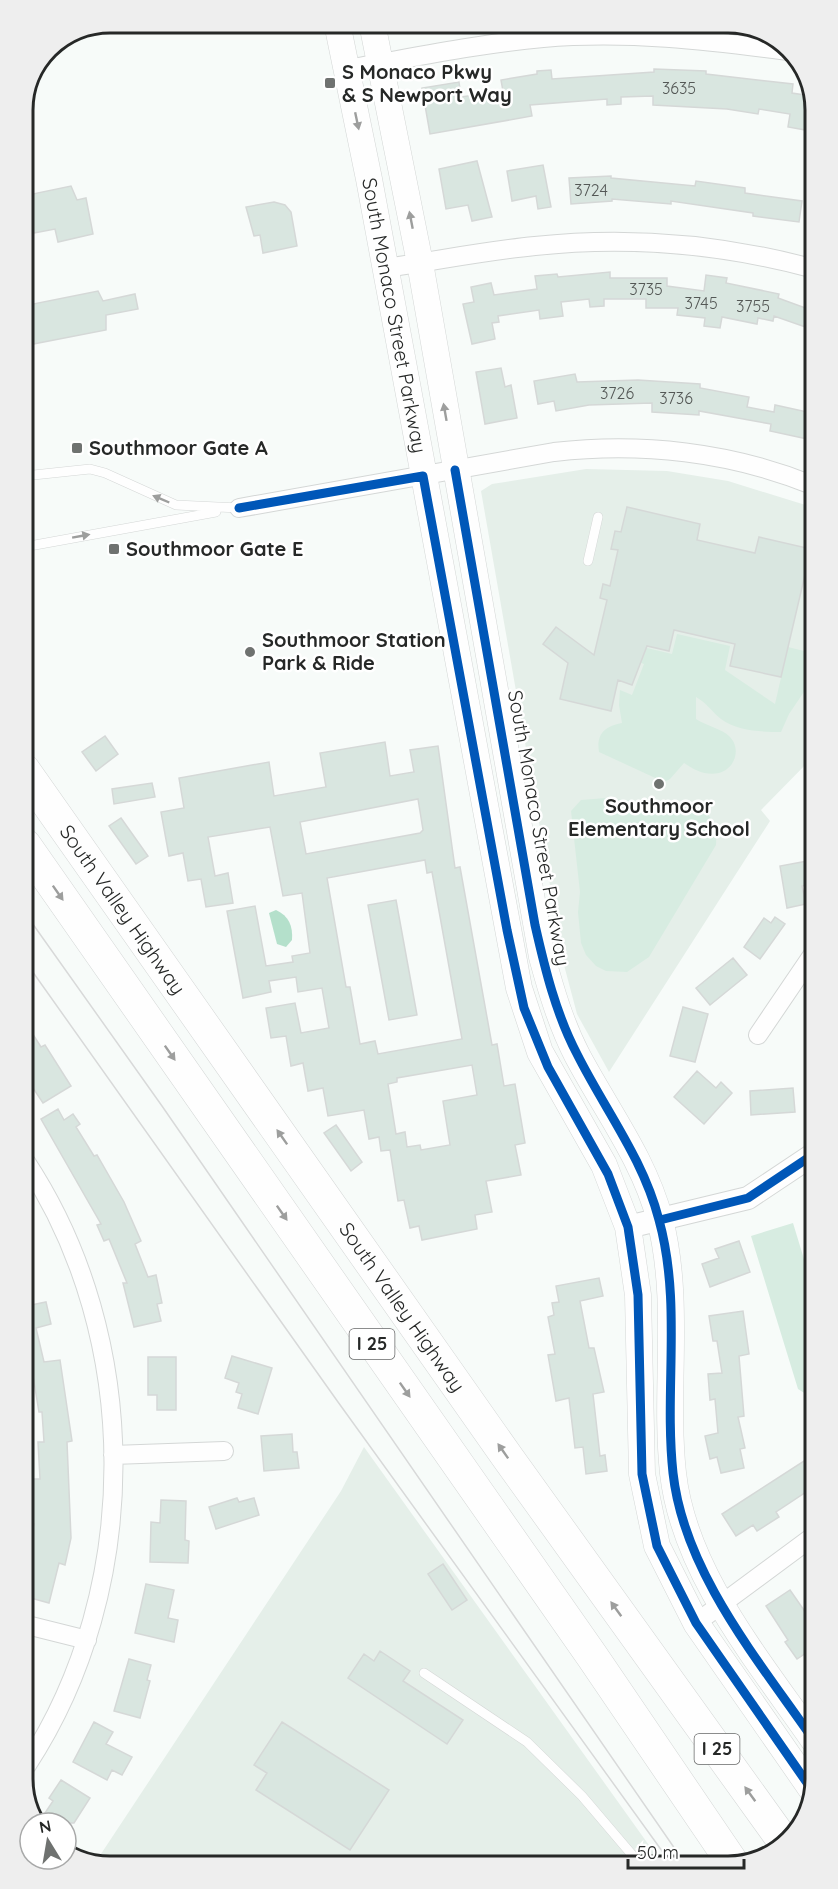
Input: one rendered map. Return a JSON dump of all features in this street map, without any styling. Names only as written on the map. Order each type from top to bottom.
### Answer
[{"type":"highway","name":"South Valley Highway","points":[[33,783],[501,1449],[779,1835]]},
{"type":"highway","name":"I 25","points":[[33,856],[592,1656],[728,1856]]},
{"type":"main road","name":"South Monaco Street Parkway","points":[[339,33],[385,268],[507,930],[524,1008],[548,1067],[608,1174],[628,1227],[638,1295],[640,1445],[646,1497],[657,1546],[666,1568],[696,1623],[805,1780]]},
{"type":"main road","name":"South Monaco Street Parkway","points":[[374,33],[420,263],[544,963],[569,1038],[637,1160],[660,1220],[670,1294],[670,1432],[675,1483],[690,1543],[703,1573],[722,1604],[805,1727]]},
{"type":"street","points":[[346,69],[504,42],[583,36],[654,36],[776,50]]},
{"type":"street","points":[[385,268],[535,246],[632,242],[704,247],[772,258],[805,266]]},
{"type":"street","points":[[239,508],[554,452],[630,448],[726,459],[805,483]]},
{"type":"street","points":[[758,1035],[805,966]]},
{"type":"street","points":[[628,1227],[748,1198],[805,1160]]},
{"type":"street","points":[[33,1175],[68,1242],[94,1312],[110,1395],[113,1455],[113,1511],[87,1640],[52,1724],[33,1755]]},
{"type":"street","points":[[113,1455],[224,1451]]},
{"type":"street","points":[[696,1623],[805,1542]]},
{"type":"street","points":[[33,1626],[87,1640]]},
{"type":"lane","points":[[33,475],[90,469],[105,472],[176,505],[239,508]]},
{"type":"lane","points":[[33,545],[239,508]]},
{"type":"lane","points":[[588,561],[598,517]]},
{"type":"lane","points":[[424,1673],[527,1742],[597,1812],[633,1856]]},
{"type":"shaded area","name":"Southmoor Elementary School","points":[[586,469],[667,471],[728,481],[805,505],[805,765],[761,810],[770,821],[609,1072],[577,1014],[564,965],[481,491],[492,484]]},
{"type":"shaded area","points":[[677,634],[730,646],[725,670],[775,704],[788,647],[805,651],[805,690],[789,714],[781,732],[758,731],[734,726],[721,719],[696,697],[696,719],[729,736],[735,746],[735,758],[725,771],[714,774],[700,772],[684,763],[670,779],[664,782],[599,752],[599,740],[603,732],[611,726],[622,723],[619,705],[620,690],[632,695],[644,664],[599,647],[601,637],[672,654]]},
{"type":"shaded area","points":[[606,798],[697,808],[711,818],[716,833],[716,845],[649,957],[627,972],[606,971],[596,966],[586,955],[581,943],[578,912],[580,892],[571,811],[581,800]]},
{"type":"shaded area","points":[[276,910],[287,918],[291,926],[292,940],[286,947],[277,944],[269,913]]},
{"type":"shaded area","points":[[793,1223],[805,1262],[805,1393],[798,1389],[751,1236]]},
{"type":"shaded area","points":[[364,1447],[657,1856],[100,1855],[341,1491]]},
{"type":"building","points":[[654,69],[706,71],[706,74],[793,84],[792,93],[804,95],[805,130],[788,127],[790,114],[759,109],[758,114],[727,109],[653,105],[653,96],[621,97],[621,104],[607,105],[607,99],[530,105],[532,116],[430,134],[422,88],[459,82],[461,97],[503,91],[501,80],[537,74],[537,71],[551,70],[552,79],[654,72]]},
{"type":"building","points":[[477,161],[492,217],[472,221],[468,205],[446,209],[439,169]]},
{"type":"building","points":[[543,165],[551,207],[538,209],[536,196],[512,201],[507,171]]},
{"type":"building","points":[[611,176],[611,178],[695,186],[696,181],[745,188],[745,193],[802,201],[799,222],[671,201],[671,204],[612,199],[612,201],[571,204],[569,178]]},
{"type":"building","points":[[71,186],[77,200],[86,198],[93,234],[58,242],[55,229],[33,233],[33,194]]},
{"type":"building","points":[[274,202],[285,205],[291,212],[297,246],[263,253],[260,235],[254,236],[246,207]]},
{"type":"building","points":[[610,272],[610,278],[667,278],[667,286],[704,291],[706,275],[727,278],[726,283],[779,294],[778,298],[805,308],[805,327],[774,316],[773,321],[758,318],[757,324],[722,317],[720,328],[704,326],[705,318],[677,315],[678,308],[646,308],[646,299],[604,299],[604,306],[590,307],[589,299],[561,302],[563,316],[540,319],[539,310],[498,316],[499,322],[492,323],[495,339],[472,344],[463,304],[474,302],[471,287],[491,283],[494,295],[537,289],[535,276],[557,274],[558,277]]},
{"type":"building","points":[[98,291],[103,301],[135,294],[138,309],[106,315],[106,330],[33,344],[33,304]]},
{"type":"building","points":[[501,368],[505,387],[511,385],[517,418],[485,424],[476,372]]},
{"type":"building","points":[[575,374],[577,382],[638,380],[700,384],[700,388],[749,397],[747,407],[774,412],[775,405],[805,411],[805,438],[770,431],[771,424],[699,411],[699,415],[652,412],[652,403],[589,405],[556,411],[554,401],[538,404],[534,381]]},
{"type":"building","points":[[627,507],[700,524],[697,540],[755,553],[759,537],[805,548],[805,575],[781,677],[730,666],[735,644],[674,630],[669,651],[647,646],[632,685],[618,680],[611,711],[560,699],[568,663],[543,644],[556,627],[594,655],[607,600],[600,598],[603,584],[610,586],[618,550],[611,549],[615,531],[621,532]]},
{"type":"building","points":[[105,736],[118,754],[96,771],[82,752]]},
{"type":"building","points":[[385,742],[390,776],[414,772],[410,750],[438,746],[455,868],[460,867],[492,1045],[497,1044],[504,1086],[515,1084],[525,1143],[515,1145],[521,1175],[486,1181],[492,1212],[475,1215],[477,1229],[422,1240],[419,1226],[410,1228],[404,1200],[398,1201],[390,1150],[381,1151],[379,1137],[369,1139],[364,1110],[328,1116],[323,1088],[308,1091],[303,1063],[291,1066],[286,1036],[271,1038],[266,1008],[295,1003],[301,1033],[329,1028],[322,988],[298,992],[296,977],[269,981],[271,992],[243,998],[227,911],[255,906],[266,966],[293,962],[292,956],[310,953],[302,893],[283,896],[270,827],[208,837],[215,876],[228,873],[233,903],[206,907],[201,879],[188,881],[183,853],[169,856],[161,812],[184,808],[179,778],[269,762],[274,796],[326,787],[320,753]],"holes":[[[418,799],[423,830],[420,833],[306,854],[300,822]],[[425,860],[427,873],[432,872],[462,1039],[378,1054],[375,1041],[360,1044],[350,987],[346,987],[327,878]],[[472,1065],[477,1095],[443,1101],[450,1145],[421,1150],[420,1145],[407,1147],[405,1132],[396,1134],[388,1084],[397,1082],[397,1078]]]},
{"type":"building","points":[[152,783],[155,797],[114,804],[112,789]]},
{"type":"building","points":[[121,818],[148,856],[136,864],[109,826]]},
{"type":"building","points":[[805,861],[805,885],[802,886],[805,904],[787,908],[780,866]]},
{"type":"building","points":[[396,900],[417,1015],[389,1020],[368,905]]},
{"type":"building","points":[[775,917],[785,924],[760,959],[744,947],[764,918],[771,923]]},
{"type":"building","points":[[733,958],[747,975],[710,1005],[696,988]]},
{"type":"building","points":[[683,1007],[708,1014],[695,1062],[670,1056]]},
{"type":"building","points":[[33,1034],[41,1047],[45,1045],[71,1086],[43,1103],[33,1088]]},
{"type":"building","points":[[697,1071],[716,1088],[721,1082],[732,1093],[704,1124],[674,1097]]},
{"type":"building","points":[[793,1088],[795,1112],[751,1115],[750,1091]]},
{"type":"building","points":[[58,1109],[64,1120],[73,1114],[80,1124],[76,1127],[94,1156],[97,1155],[124,1202],[141,1241],[135,1244],[148,1277],[156,1275],[162,1303],[157,1304],[161,1321],[134,1327],[123,1283],[127,1283],[109,1239],[104,1241],[97,1225],[101,1224],[41,1119]]},
{"type":"building","points":[[336,1125],[362,1162],[351,1171],[324,1133]]},
{"type":"building","points":[[739,1241],[750,1272],[710,1287],[702,1264],[719,1258],[715,1249]]},
{"type":"building","points":[[599,1278],[603,1296],[580,1301],[589,1348],[594,1348],[604,1392],[593,1394],[600,1456],[605,1455],[607,1471],[586,1474],[583,1447],[575,1448],[569,1398],[556,1401],[548,1355],[555,1354],[548,1317],[554,1315],[552,1303],[559,1302],[556,1286]]},
{"type":"building","points":[[46,1302],[51,1324],[36,1328],[44,1362],[60,1360],[72,1441],[67,1442],[71,1538],[65,1565],[59,1563],[49,1603],[33,1599],[33,1479],[40,1479],[38,1442],[44,1442],[42,1412],[39,1412],[33,1376],[33,1305]]},
{"type":"building","points":[[743,1311],[749,1354],[739,1356],[744,1416],[738,1417],[745,1448],[740,1449],[744,1468],[721,1473],[717,1457],[710,1459],[705,1436],[718,1433],[715,1399],[710,1400],[708,1374],[722,1373],[717,1341],[713,1341],[709,1316]]},
{"type":"building","points":[[232,1356],[272,1368],[258,1414],[238,1408],[242,1394],[236,1392],[239,1383],[225,1378]]},
{"type":"building","points":[[148,1357],[176,1357],[176,1410],[157,1410],[157,1395],[148,1395]]},
{"type":"building","points":[[292,1434],[293,1452],[297,1452],[299,1468],[264,1471],[261,1436]]},
{"type":"building","points":[[805,1460],[805,1493],[776,1512],[779,1517],[757,1531],[753,1525],[736,1536],[722,1514]]},
{"type":"building","points":[[237,1498],[239,1502],[254,1498],[259,1515],[216,1529],[209,1507]]},
{"type":"building","points":[[161,1500],[186,1501],[185,1540],[189,1541],[188,1563],[150,1562],[151,1522],[160,1523]]},
{"type":"building","points":[[443,1564],[467,1600],[452,1610],[428,1574]]},
{"type":"building","points":[[146,1584],[174,1590],[168,1618],[178,1620],[174,1642],[135,1633]]},
{"type":"building","points":[[790,1590],[805,1612],[805,1654],[797,1659],[785,1642],[788,1640],[766,1606]]},
{"type":"building","points":[[380,1651],[410,1671],[403,1681],[463,1720],[447,1744],[348,1678],[364,1654],[374,1661]]},
{"type":"building","points":[[129,1659],[151,1665],[147,1680],[150,1681],[140,1718],[114,1711]]},
{"type":"building","points":[[94,1722],[113,1732],[106,1744],[132,1757],[122,1775],[112,1770],[107,1780],[73,1762]]},
{"type":"building","points":[[282,1722],[389,1790],[350,1850],[256,1790],[267,1773],[254,1765]]},
{"type":"building","points":[[61,1780],[90,1798],[78,1817],[78,1811],[46,1811],[53,1801],[49,1798]]},
{"type":"tram line","points":[[33,924],[162,1106],[680,1856]]},
{"type":"tram line","points":[[33,972],[338,1402],[666,1856]]},
{"type":"cycle path","points":[[455,470],[535,925],[547,975],[570,1039],[643,1176],[652,1197],[666,1251],[671,1314],[671,1441],[673,1473],[680,1510],[692,1546],[708,1581],[749,1648],[805,1728]]},
{"type":"cycle path","points":[[239,508],[423,476],[507,930],[524,1008],[548,1067],[608,1174],[628,1227],[638,1295],[642,1474],[657,1546],[696,1623],[805,1780]]},
{"type":"cycle path","points":[[660,1220],[748,1198],[805,1160]]},
{"type":"place","name":"S Monaco Pkwy & S Newport Way","points":[[330,83]]},
{"type":"place","name":"Southmoor Gate A","points":[[77,448]]},
{"type":"place","name":"Southmoor Gate E","points":[[114,549]]},
{"type":"place","name":"Southmoor Station Park & Ride","points":[[250,652]]},
{"type":"place","name":"Southmoor Elementary School","points":[[659,784]]}]
